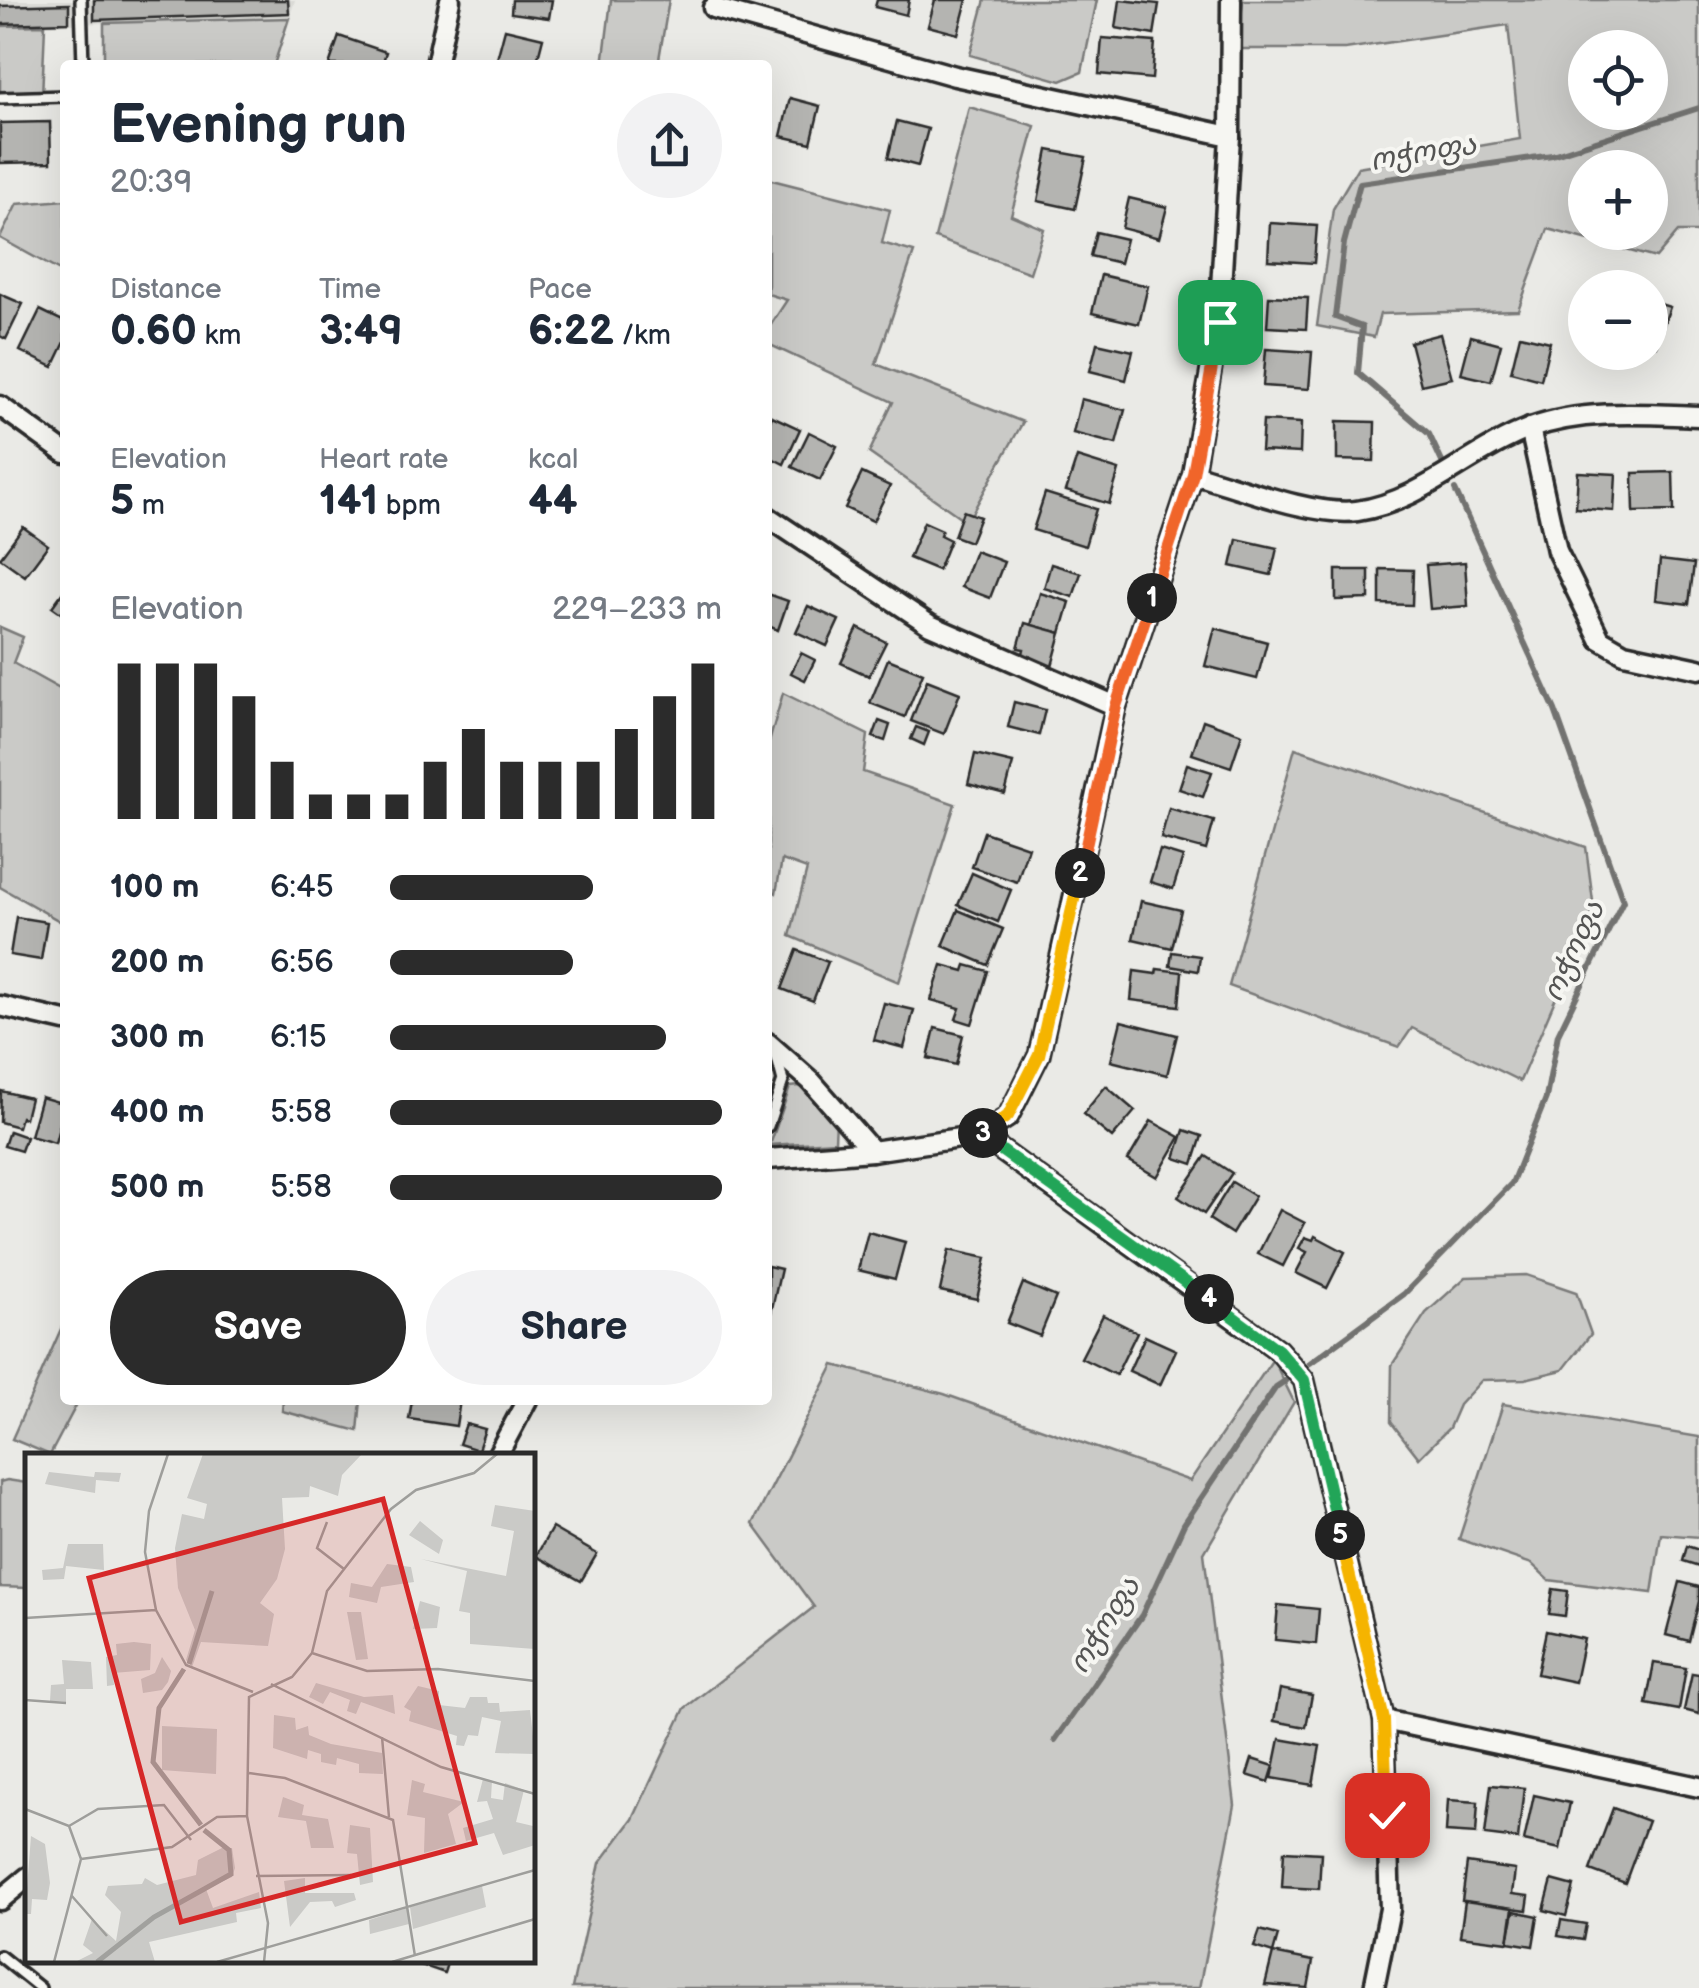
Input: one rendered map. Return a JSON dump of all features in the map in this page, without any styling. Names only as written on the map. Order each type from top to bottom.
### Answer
[{"type":"street","points":[[437,60],[450,0]]},
{"type":"street","points":[[772,1159],[872,1151],[980,1135],[1008,1116],[1039,1055],[1116,706],[1193,474],[1220,322],[1230,136],[1231,0]]},
{"type":"street","points":[[713,8],[955,76],[1230,136]]},
{"type":"street","points":[[0,406],[60,450]]},
{"type":"street","points":[[1193,474],[1315,508],[1357,511],[1408,495],[1530,428],[1585,416],[1699,416]]},
{"type":"street","points":[[1530,428],[1558,552],[1600,639],[1624,653],[1699,669]]},
{"type":"street","points":[[772,520],[930,626],[1116,706]]},
{"type":"street","points":[[0,1006],[60,1021]]},
{"type":"street","points":[[772,1047],[811,1081],[872,1151]]},
{"type":"street","points":[[980,1135],[1278,1350],[1304,1380],[1384,1720],[1390,1909],[1374,1988]]},
{"type":"street","points":[[499,1453],[523,1405]]},
{"type":"street","points":[[1384,1720],[1699,1787]]},
{"type":"street","points":[[0,1900],[25,1879]]},
{"type":"lane","points":[[81,0],[83,60]]},
{"type":"lane","points":[[0,98],[60,96]]},
{"type":"lane","points":[[772,1049],[780,1063],[782,1081],[772,1113]]},
{"type":"lane","points":[[0,1956],[40,1988]]},
{"type":"shaded area","points":[[0,0],[295,0],[289,18],[0,26]]},
{"type":"shaded area","points":[[611,0],[669,0],[659,60],[604,60]]},
{"type":"shaded area","points":[[985,0],[1097,0],[1082,72],[1061,81],[970,55]]},
{"type":"shaded area","points":[[1243,0],[1699,0],[1699,232],[1678,232],[1668,244],[1668,150],[1568,150],[1568,234],[1548,229],[1518,310],[1380,314],[1374,337],[1317,326],[1333,209],[1358,167],[1520,139],[1508,25],[1345,49],[1238,49]]},
{"type":"shaded area","points":[[289,18],[276,60],[104,60],[104,23]]},
{"type":"shaded area","points":[[45,25],[42,97],[0,98],[0,26]]},
{"type":"shaded area","points":[[969,107],[1035,126],[1011,215],[1044,229],[1030,273],[935,238]]},
{"type":"shaded area","points":[[772,180],[890,210],[882,243],[914,252],[876,364],[1023,422],[967,522],[869,453],[893,402],[772,346],[772,323],[787,300],[772,295]]},
{"type":"shaded area","points":[[60,200],[60,271],[0,238],[17,204]]},
{"type":"shaded area","points":[[1626,250],[1663,250],[1656,258]]},
{"type":"shaded area","points":[[0,627],[23,637],[13,663],[60,689],[60,921],[0,887]]},
{"type":"shaded area","points":[[783,693],[868,735],[863,772],[955,804],[899,982],[790,936],[807,869],[782,860],[776,893],[772,891],[772,732]]},
{"type":"shaded area","points":[[1295,748],[1586,847],[1594,909],[1520,1081],[1412,1028],[1399,1047],[1229,986]]},
{"type":"shaded area","points":[[790,1087],[810,1091],[836,1119],[835,1141],[772,1145]]},
{"type":"shaded area","points":[[1526,1275],[1576,1292],[1591,1334],[1563,1370],[1525,1379],[1482,1380],[1459,1405],[1449,1428],[1419,1458],[1391,1422],[1392,1365],[1426,1313],[1466,1277]]},
{"type":"shaded area","points":[[60,1331],[60,1405],[76,1405],[51,1453],[12,1439]]},
{"type":"shaded area","points":[[1273,1359],[1294,1402],[1204,1553],[1235,1805],[1199,1988],[572,1988],[600,1863],[633,1819],[685,1708],[814,1607],[753,1524],[834,1365],[944,1394],[1190,1481]]},
{"type":"shaded area","points":[[1503,1404],[1699,1437],[1699,1537],[1661,1534],[1652,1593],[1549,1580],[1532,1564],[1459,1539]]},
{"type":"shaded area","points":[[283,1405],[361,1405],[358,1431],[282,1411]]},
{"type":"shaded area","points":[[0,1482],[25,1483],[25,1588],[0,1587]]},
{"type":"building","points":[[94,0],[288,0],[289,13],[94,20]]},
{"type":"building","points":[[512,0],[552,0],[549,18],[511,13]]},
{"type":"building","points":[[877,0],[909,0],[906,15],[875,7]]},
{"type":"building","points":[[935,0],[967,0],[958,34],[928,26]]},
{"type":"building","points":[[1120,0],[1159,4],[1154,35],[1116,28]]},
{"type":"building","points":[[69,4],[69,22],[0,24],[0,6]]},
{"type":"building","points":[[505,29],[543,38],[537,60],[497,59]]},
{"type":"building","points":[[339,36],[386,52],[384,60],[331,60]]},
{"type":"building","points":[[1102,38],[1155,42],[1152,79],[1099,74]]},
{"type":"building","points":[[790,98],[820,106],[811,143],[781,136]]},
{"type":"building","points":[[897,121],[928,129],[918,166],[888,158]]},
{"type":"building","points":[[50,122],[51,162],[0,163],[0,123]]},
{"type":"building","points":[[1048,150],[1086,157],[1075,209],[1038,201]]},
{"type":"building","points":[[1129,198],[1167,207],[1159,238],[1122,228]]},
{"type":"building","points":[[1270,223],[1317,226],[1314,263],[1268,260]]},
{"type":"building","points":[[1096,232],[1126,239],[1120,263],[1090,256]]},
{"type":"building","points":[[1101,275],[1148,286],[1139,324],[1092,313]]},
{"type":"building","points":[[0,294],[23,304],[6,339],[0,336]]},
{"type":"building","points":[[1269,296],[1308,298],[1306,329],[1267,327]]},
{"type":"building","points":[[40,310],[60,320],[60,352],[53,367],[20,351]]},
{"type":"building","points":[[1440,334],[1452,378],[1421,385],[1410,342]]},
{"type":"building","points":[[1520,335],[1550,342],[1541,380],[1511,372]]},
{"type":"building","points":[[1471,336],[1501,344],[1491,381],[1461,374]]},
{"type":"building","points":[[1097,343],[1133,351],[1126,380],[1090,371]]},
{"type":"building","points":[[1266,349],[1312,352],[1309,389],[1263,386]]},
{"type":"building","points":[[1081,399],[1125,410],[1116,444],[1073,433]]},
{"type":"building","points":[[772,416],[800,429],[784,464],[772,458]]},
{"type":"building","points":[[1263,421],[1301,423],[1300,453],[1261,451]]},
{"type":"building","points":[[1337,421],[1375,422],[1374,461],[1337,460]]},
{"type":"building","points":[[809,432],[837,446],[820,480],[792,467]]},
{"type":"building","points":[[1077,457],[1119,470],[1109,504],[1066,491]]},
{"type":"building","points":[[1578,472],[1616,474],[1614,511],[1576,508]]},
{"type":"building","points":[[1673,472],[1674,511],[1634,512],[1633,473]]},
{"type":"building","points":[[862,473],[890,486],[873,521],[845,508]]},
{"type":"building","points":[[1045,493],[1096,509],[1085,546],[1033,530]]},
{"type":"building","points":[[963,511],[980,517],[970,542],[954,536]]},
{"type":"building","points":[[924,522],[942,530],[940,535],[950,540],[938,570],[909,558]]},
{"type":"building","points":[[23,527],[48,545],[25,576],[0,558]]},
{"type":"building","points":[[1237,539],[1277,548],[1271,575],[1231,566]]},
{"type":"building","points":[[975,551],[1004,562],[990,598],[961,587]]},
{"type":"building","points":[[1660,560],[1694,564],[1689,604],[1656,600]]},
{"type":"building","points":[[1465,562],[1468,606],[1430,609],[1426,565]]},
{"type":"building","points":[[1051,564],[1081,573],[1073,597],[1044,588]]},
{"type":"building","points":[[1380,569],[1413,570],[1412,605],[1380,604]]},
{"type":"building","points":[[1336,570],[1369,570],[1369,599],[1336,600]]},
{"type":"building","points":[[1040,593],[1070,602],[1061,633],[1031,625]]},
{"type":"building","points":[[772,595],[788,601],[778,630],[772,628]]},
{"type":"building","points":[[60,596],[60,613],[52,607]]},
{"type":"building","points":[[808,606],[839,620],[827,646],[796,632]]},
{"type":"building","points":[[1025,623],[1061,633],[1052,666],[1022,658],[1024,649],[1018,648]]},
{"type":"building","points":[[858,628],[886,642],[869,676],[841,663]]},
{"type":"building","points":[[1215,628],[1267,642],[1257,679],[1205,666]]},
{"type":"building","points":[[801,653],[815,660],[805,680],[791,673]]},
{"type":"building","points":[[888,659],[923,673],[905,717],[870,703]]},
{"type":"building","points":[[927,680],[960,693],[944,734],[911,721]]},
{"type":"building","points":[[1014,702],[1045,710],[1039,735],[1008,727]]},
{"type":"building","points":[[1203,720],[1242,734],[1231,767],[1192,754]]},
{"type":"building","points":[[879,721],[890,725],[885,741],[873,737]]},
{"type":"building","points":[[916,727],[929,732],[924,745],[911,739]]},
{"type":"building","points":[[975,754],[1013,763],[1005,794],[968,784]]},
{"type":"building","points":[[1187,764],[1212,772],[1203,797],[1179,789]]},
{"type":"building","points":[[1169,808],[1214,821],[1206,850],[1161,838]]},
{"type":"building","points":[[984,832],[1028,847],[1017,882],[972,867]]},
{"type":"building","points":[[1160,850],[1183,857],[1173,889],[1150,882]]},
{"type":"building","points":[[972,873],[1011,890],[998,922],[958,905]]},
{"type":"building","points":[[1141,901],[1181,910],[1172,948],[1133,939]]},
{"type":"building","points":[[958,910],[1003,929],[988,965],[943,946]]},
{"type":"building","points":[[16,917],[47,922],[41,960],[10,955]]},
{"type":"building","points":[[797,950],[828,962],[813,1001],[782,989]]},
{"type":"building","points":[[1172,952],[1200,956],[1198,971],[1170,966]]},
{"type":"building","points":[[942,965],[964,971],[966,965],[988,971],[972,1024],[956,1019],[960,1008],[931,1000]]},
{"type":"building","points":[[1157,969],[1182,972],[1179,1006],[1131,1000],[1134,971],[1156,974]]},
{"type":"building","points":[[884,1003],[914,1010],[904,1048],[874,1040]]},
{"type":"building","points":[[1121,1021],[1177,1035],[1167,1075],[1111,1061]]},
{"type":"building","points":[[935,1028],[963,1035],[956,1065],[928,1058]]},
{"type":"building","points":[[1106,1086],[1135,1111],[1112,1138],[1083,1114]]},
{"type":"building","points":[[1,1091],[30,1098],[25,1118],[21,1117],[18,1127],[0,1122]]},
{"type":"building","points":[[41,1097],[60,1103],[55,1143],[30,1136]]},
{"type":"building","points":[[1151,1121],[1180,1137],[1157,1177],[1128,1160]]},
{"type":"building","points":[[1184,1130],[1202,1136],[1193,1164],[1175,1158]]},
{"type":"building","points":[[9,1131],[26,1137],[21,1151],[4,1146]]},
{"type":"building","points":[[1206,1156],[1232,1173],[1204,1214],[1178,1197]]},
{"type":"building","points":[[1232,1182],[1255,1196],[1232,1234],[1209,1219]]},
{"type":"building","points":[[1280,1210],[1305,1223],[1283,1266],[1258,1254]]},
{"type":"building","points":[[868,1232],[905,1242],[895,1279],[858,1270]]},
{"type":"building","points":[[1315,1236],[1345,1252],[1327,1288],[1296,1273],[1307,1252],[1299,1248],[1305,1237],[1313,1240]]},
{"type":"building","points":[[949,1250],[986,1258],[977,1299],[940,1291]]},
{"type":"building","points":[[772,1267],[781,1269],[772,1308]]},
{"type":"building","points":[[1023,1283],[1056,1297],[1040,1336],[1007,1323]]},
{"type":"building","points":[[1103,1315],[1137,1332],[1116,1375],[1081,1358]]},
{"type":"building","points":[[1145,1336],[1176,1350],[1160,1385],[1129,1371]]},
{"type":"building","points":[[411,1405],[459,1405],[456,1426],[409,1419]]},
{"type":"building","points":[[466,1424],[485,1429],[478,1450],[459,1444]]},
{"type":"building","points":[[552,1528],[597,1554],[581,1581],[536,1556]]},
{"type":"building","points":[[1687,1546],[1699,1550],[1699,1566],[1683,1561]]},
{"type":"building","points":[[1680,1582],[1699,1587],[1689,1641],[1666,1635]]},
{"type":"building","points":[[1553,1589],[1568,1591],[1565,1616],[1549,1614]]},
{"type":"building","points":[[1278,1605],[1319,1609],[1316,1644],[1275,1640]]},
{"type":"building","points":[[1546,1631],[1584,1639],[1575,1682],[1537,1674]]},
{"type":"building","points":[[1654,1663],[1686,1668],[1679,1710],[1646,1704]]},
{"type":"building","points":[[1692,1673],[1699,1674],[1699,1714],[1684,1710]]},
{"type":"building","points":[[1280,1689],[1312,1695],[1306,1727],[1274,1721]]},
{"type":"building","points":[[1280,1739],[1320,1746],[1313,1785],[1272,1778]]},
{"type":"building","points":[[1252,1759],[1274,1766],[1269,1782],[1247,1775]]},
{"type":"building","points":[[1491,1785],[1524,1788],[1518,1839],[1485,1835]]},
{"type":"building","points":[[1534,1795],[1570,1803],[1560,1849],[1524,1841]]},
{"type":"building","points":[[1448,1800],[1478,1802],[1476,1834],[1446,1832]]},
{"type":"building","points":[[1613,1808],[1648,1821],[1625,1883],[1590,1870]]},
{"type":"building","points":[[1284,1851],[1321,1853],[1319,1889],[1282,1887]]},
{"type":"building","points":[[1467,1863],[1515,1870],[1512,1894],[1529,1896],[1527,1910],[1462,1901]]},
{"type":"building","points":[[1552,1880],[1574,1886],[1566,1916],[1544,1910]]},
{"type":"building","points":[[1465,1901],[1513,1908],[1508,1942],[1460,1936]]},
{"type":"building","points":[[1514,1911],[1538,1916],[1533,1946],[1508,1942]]},
{"type":"building","points":[[1561,1920],[1586,1924],[1583,1940],[1558,1936]]},
{"type":"building","points":[[1260,1930],[1278,1935],[1273,1953],[1254,1947]]},
{"type":"building","points":[[1273,1953],[1313,1961],[1308,1988],[1265,1985]]},
{"type":"building","points":[[416,1963],[447,1963],[444,1973]]},
{"type":"waterway","name":"ოჭოფა","points":[[1442,462],[1429,434],[1358,373],[1362,327],[1335,317],[1344,243],[1360,183],[1552,155],[1699,108]]},
{"type":"waterway","name":"ოჭოფა","points":[[1310,1363],[1404,1294],[1512,1183],[1546,1098],[1558,1034],[1623,901],[1555,710],[1455,490]]},
{"type":"waterway","name":"ოჭოფა","points":[[1055,1740],[1142,1615],[1184,1524],[1276,1387],[1285,1381]]},
{"type":"route","points":[[1220,322],[1193,474],[1116,706],[1039,1055],[1008,1116],[980,1135],[1278,1350],[1304,1380],[1384,1720],[1387,1815]]}]
